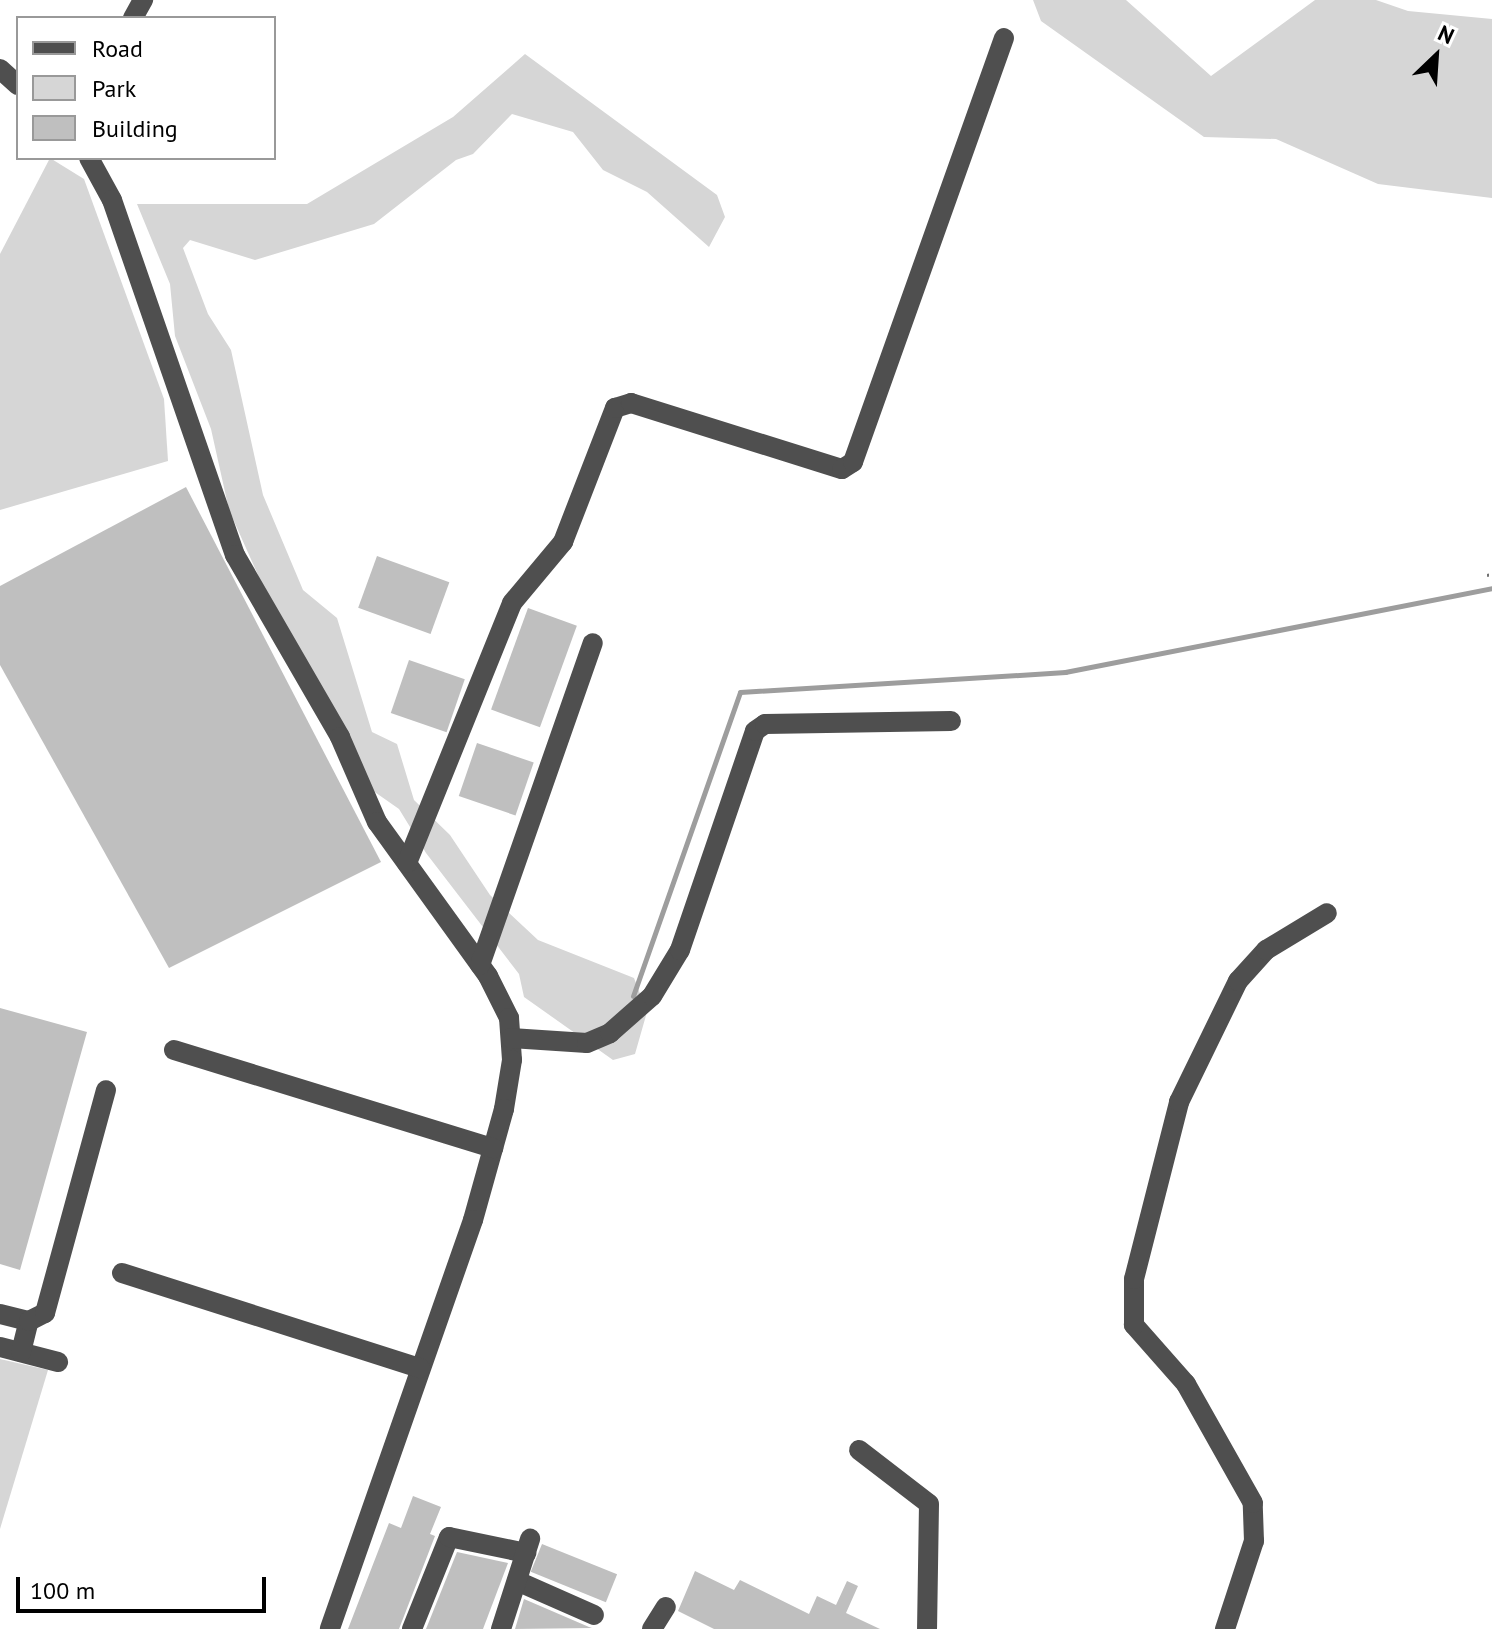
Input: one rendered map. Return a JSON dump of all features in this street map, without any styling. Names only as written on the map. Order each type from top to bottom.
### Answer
[{"type":"street","points":[[407,863],[512,603],[563,542],[615,408],[631,403],[842,469],[853,462],[1004,38]]},
{"type":"street","points":[[0,69],[16,83]]},
{"type":"street","points":[[90,160],[112,200],[235,555],[340,737],[377,822],[480,965],[509,1018],[512,1060],[493,1148],[330,1629]]},
{"type":"street","points":[[480,965],[593,643]]},
{"type":"street","points":[[511,1038],[587,1043],[610,1033],[652,996],[680,950],[755,731],[765,724],[951,721]]},
{"type":"street","points":[[1225,1629],[1254,1541],[1253,1503],[1186,1384],[1134,1325],[1134,1279],[1179,1102],[1238,981],[1266,950],[1327,913]]},
{"type":"street","points":[[174,1050],[493,1148]]},
{"type":"street","points":[[0,1314],[29,1321],[45,1313],[106,1090]]},
{"type":"street","points":[[122,1273],[420,1368]]},
{"type":"street","points":[[21,1352],[29,1321]]},
{"type":"street","points":[[0,1347],[58,1362]]},
{"type":"street","points":[[859,1450],[929,1504],[927,1629]]},
{"type":"street","points":[[412,1629],[449,1537],[528,1546],[501,1629]]},
{"type":"street","points":[[517,1581],[594,1615]]},
{"type":"street","points":[[652,1629],[666,1607]]},
{"type":"green space","points":[[1033,0],[1126,0],[1211,76],[1315,0],[1376,0],[1408,11],[1492,19],[1492,198],[1378,184],[1276,139],[1204,137],[1041,21]]},
{"type":"green space","points":[[525,54],[717,195],[725,217],[709,247],[647,192],[603,170],[573,132],[512,114],[473,154],[456,160],[374,224],[255,260],[190,240],[183,248],[208,314],[231,350],[263,495],[303,590],[337,618],[372,732],[397,744],[414,800],[450,835],[490,895],[538,940],[634,978],[647,1012],[635,1054],[613,1060],[524,997],[519,974],[426,853],[399,809],[369,788],[266,593],[229,510],[211,429],[175,336],[170,284],[137,204],[307,204],[453,117]]},
{"type":"green space","points":[[49,160],[84,179],[164,399],[168,461],[0,510],[0,254]]},
{"type":"green space","points":[[0,1359],[48,1370],[0,1529]]},
{"type":"building","points":[[186,487],[381,862],[169,968],[0,665],[0,586]]},
{"type":"building","points":[[377,556],[449,582],[431,634],[358,608]]},
{"type":"building","points":[[528,608],[577,626],[540,727],[491,709]]},
{"type":"building","points":[[409,660],[465,679],[447,732],[391,713]]},
{"type":"building","points":[[477,743],[534,763],[515,815],[459,796]]},
{"type":"building","points":[[0,1008],[87,1032],[20,1270],[0,1264]]},
{"type":"building","points":[[413,1496],[441,1507],[430,1534],[435,1536],[399,1629],[348,1629],[389,1523],[401,1528]]},
{"type":"building","points":[[542,1544],[617,1574],[606,1602],[531,1572]]},
{"type":"building","points":[[457,1552],[508,1563],[483,1629],[426,1629]]},
{"type":"building","points":[[695,1571],[734,1590],[740,1580],[809,1614],[817,1596],[836,1605],[847,1581],[858,1586],[846,1613],[880,1629],[714,1629],[678,1611]]},
{"type":"building","points":[[524,1599],[589,1627],[592,1628],[515,1629]]},
{"type":"waterway","points":[[633,996],[740,692],[1065,672],[1492,588]]}]
